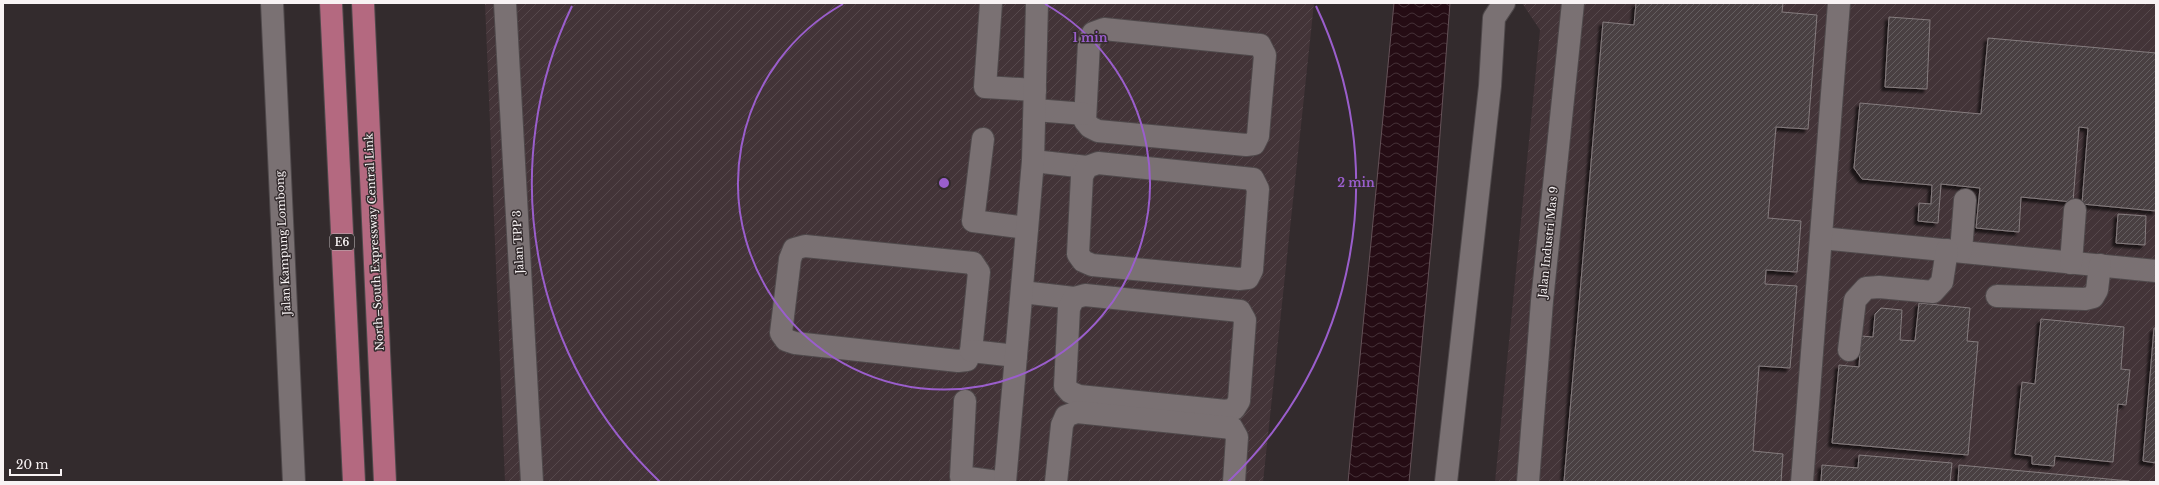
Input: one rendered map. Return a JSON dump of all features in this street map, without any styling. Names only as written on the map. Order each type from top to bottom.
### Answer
[{"type":"highway","name":"E6","points":[[331,3],[354,482]]},
{"type":"highway","name":"North–South Expressway Central Link","points":[[363,3],[385,482]]},
{"type":"street","name":"Jalan Kampung Lombong","points":[[272,3],[294,482]]},
{"type":"street","name":"Jalan TPP 3","points":[[505,3],[532,482]]},
{"type":"street","points":[[991,3],[985,87],[1085,114]]},
{"type":"street","points":[[1004,482],[1033,161],[1036,3]]},
{"type":"street","points":[[1446,482],[1490,86],[1494,18],[1504,3]]},
{"type":"street","name":"Jalan Industri Mas 9","points":[[1528,482],[1542,301],[1573,3]]},
{"type":"street","points":[[1802,482],[1820,238],[1840,3]]},
{"type":"street","points":[[1104,29],[1248,43],[1260,45],[1265,55],[1258,136],[1254,144],[1246,145],[1098,131],[1090,127],[1085,121],[1085,114],[1089,43],[1093,33],[1104,29]]},
{"type":"street","points":[[983,139],[973,221],[1027,228]]},
{"type":"street","points":[[1033,161],[1087,167],[1098,163],[1253,179],[1258,189],[1252,270],[1248,278],[1239,279],[1092,265],[1083,261],[1078,254],[1082,176],[1087,167]]},
{"type":"street","points":[[1849,350],[1855,300],[1866,288],[1879,287],[1932,292],[1942,282],[1954,251],[1965,200]]},
{"type":"street","points":[[2072,263],[2075,210]]},
{"type":"street","points":[[1820,238],[2156,271]]},
{"type":"street","points":[[805,246],[973,263],[979,272],[971,351],[967,360],[958,361],[794,343],[786,340],[781,333],[790,259],[794,249],[805,246]]},
{"type":"street","points":[[1997,296],[2085,299],[2093,297],[2097,290],[2100,265]]},
{"type":"street","points":[[1022,292],[1074,298],[1085,295],[1240,310],[1245,320],[1239,401],[1234,410],[1226,411],[1078,396],[1070,392],[1065,386],[1069,308],[1074,298]]},
{"type":"street","points":[[971,351],[1016,356]]},
{"type":"street","points":[[965,401],[961,477],[998,482]]},
{"type":"street","points":[[1056,482],[1062,426],[1066,416],[1077,412],[1232,428],[1237,437],[1234,482]]},
{"type":"shaded area","points":[[485,3],[1314,3],[1263,482],[505,482]]},
{"type":"shaded area","points":[[1522,3],[2156,3],[2156,482],[1495,482],[1540,30]]},
{"type":"water","points":[[1394,3],[1450,3],[1433,226],[1409,482],[1348,482]]},
{"type":"building","points":[[1636,3],[1783,3],[1782,12],[1817,15],[1808,129],[1776,127],[1768,218],[1801,221],[1797,272],[1766,270],[1765,284],[1797,286],[1790,368],[1759,366],[1753,451],[1783,454],[1781,482],[1564,482],[1603,22],[1634,25]]},
{"type":"building","points":[[1889,17],[1930,20],[1927,89],[1885,87]]},
{"type":"building","points":[[1988,38],[2156,53],[2156,211],[2082,204],[2088,128],[2079,127],[2073,202],[2021,197],[2019,232],[1976,228],[1980,188],[1941,184],[1938,223],[1918,221],[1919,203],[1931,204],[1932,185],[1862,179],[1854,168],[1860,103],[1981,114]]},
{"type":"building","points":[[2118,214],[2146,216],[2145,245],[2116,243]]},
{"type":"building","points":[[1919,303],[1970,308],[1967,341],[1978,342],[1968,455],[1832,443],[1839,365],[1859,367],[1861,336],[1873,337],[1875,314],[1881,308],[1902,310],[1900,340],[1915,341]]},
{"type":"building","points":[[2041,319],[2124,327],[2121,369],[2130,370],[2126,405],[2118,404],[2113,462],[2055,456],[2054,466],[2032,464],[2032,456],[2015,454],[2022,382],[2035,384]]},
{"type":"building","points":[[2154,328],[2156,328],[2156,463],[2143,461]]},
{"type":"building","points":[[1859,455],[1952,463],[1950,482],[1821,482],[1822,465],[1858,468]]},
{"type":"building","points":[[1959,465],[2129,481],[1958,482]]}]
